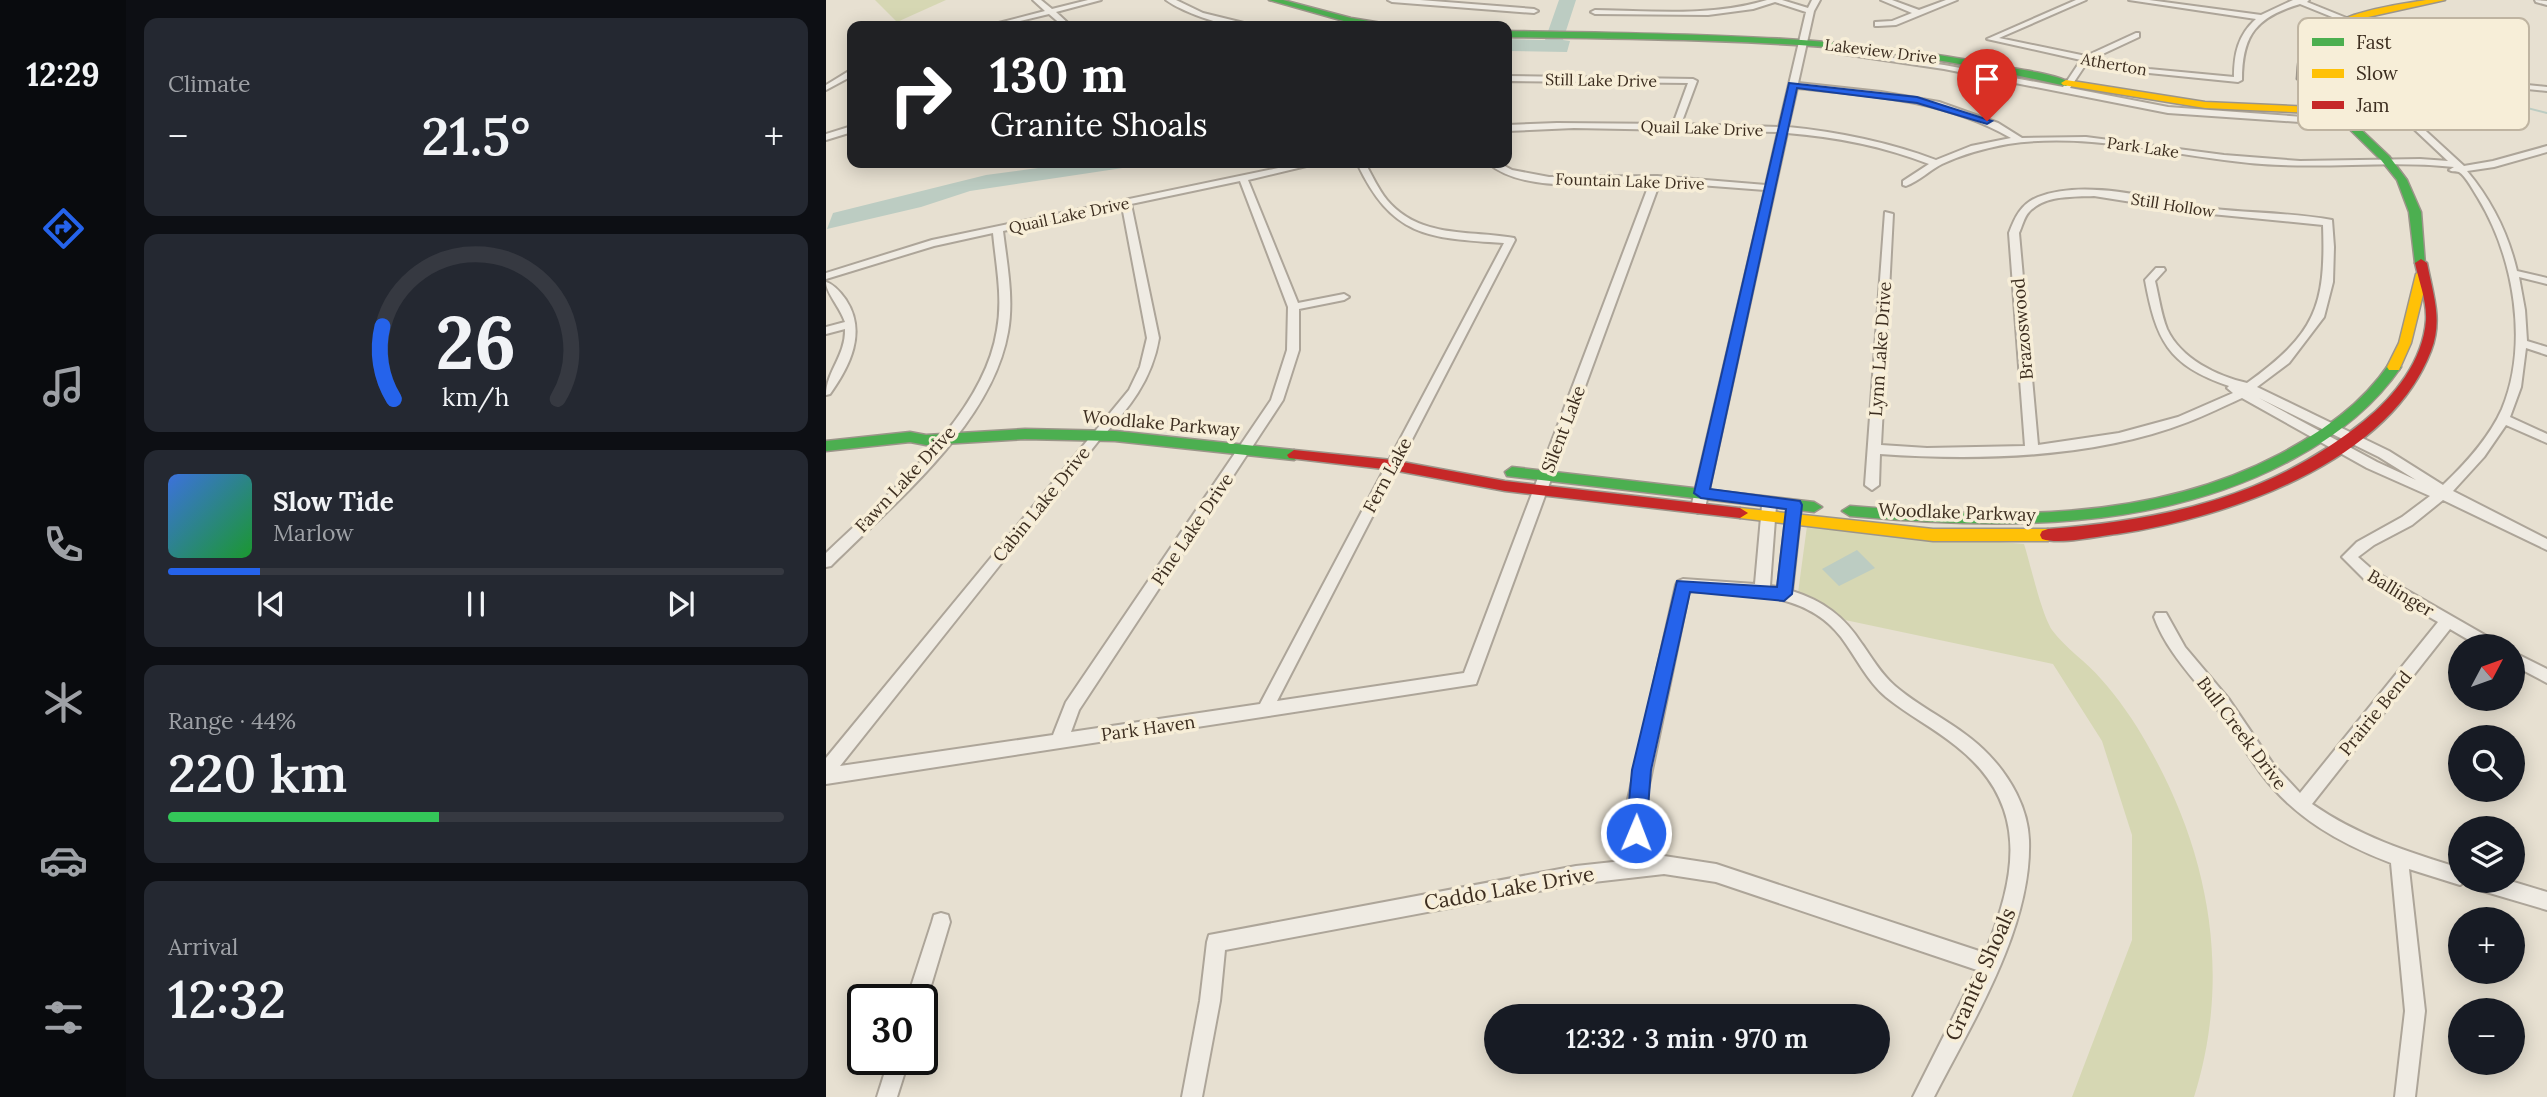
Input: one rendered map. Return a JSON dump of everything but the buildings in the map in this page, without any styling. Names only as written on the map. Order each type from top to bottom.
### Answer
[{"type":"street","points":[[1037,0],[1061,21]]},
{"type":"street","points":[[1012,21],[1097,0]]},
{"type":"street","points":[[1170,0],[1201,15],[1229,21]]},
{"type":"street","points":[[1273,0],[1354,21]]},
{"type":"street","points":[[1392,0],[1534,11]]},
{"type":"street","points":[[1595,12],[1718,13],[1744,10],[1775,0],[1810,11]]},
{"type":"street","points":[[1700,500],[1782,130],[1810,11],[1816,0]]},
{"type":"street","points":[[1885,0],[1919,13]]},
{"type":"street","points":[[1878,24],[1893,23],[1953,0]]},
{"type":"street","name":"Atherton","points":[[2082,0],[1991,39],[2149,71],[2238,80],[2237,54],[2240,44],[2250,28],[2263,18]]},
{"type":"street","points":[[2133,0],[2263,18],[2301,0],[2352,18]]},
{"type":"street","points":[[2312,0],[2353,18]]},
{"type":"street","name":"Woodlake Parkway","points":[[2360,18],[2441,0]]},
{"type":"street","points":[[2539,0],[2547,3]]},
{"type":"street","name":"Lakeview Drive","points":[[1512,34],[1803,42],[1941,58],[2067,86],[2215,106],[2298,112]]},
{"type":"street","points":[[1834,52],[2067,86],[2085,59],[2136,35]]},
{"type":"street","points":[[826,88],[847,76]]},
{"type":"street","name":"Still Lake Drive","points":[[1512,80],[1693,81],[1676,126]]},
{"type":"street","points":[[1793,85],[1940,105],[1987,121],[2020,140]]},
{"type":"street","points":[[2530,87],[2547,89]]},
{"type":"street","points":[[826,88],[841,89]]},
{"type":"street","name":"Quail Lake Drive","points":[[1512,128],[1548,125],[1676,126],[1782,130],[1879,143],[1935,163]]},
{"type":"street","points":[[826,136],[847,130]]},
{"type":"street","name":"Woodlake Parkway","points":[[826,446],[910,437],[926,440],[1025,435],[1096,436],[1392,465],[1436,464],[1543,482],[1794,512],[1932,534],[2007,537],[2067,534],[2123,527],[2211,508],[2290,478],[2354,439],[2375,422],[2399,396],[2426,347],[2432,321],[2432,296],[2422,274],[2416,226],[2387,166],[2343,130]]},
{"type":"street","points":[[2420,130],[2462,167],[2501,230],[2513,273],[2524,344],[2518,382],[2504,419],[2481,454],[2442,492]]},
{"type":"street","name":"Park Lake","points":[[1906,183],[1935,163],[1966,150],[2020,140],[2088,140],[2251,160],[2387,166],[2462,167],[2494,164],[2547,149]]},
{"type":"street","name":"Quail Lake Drive","points":[[826,276],[914,248],[1290,168]]},
{"type":"street","name":"Fern Lake","points":[[1264,710],[1510,240],[1455,235],[1405,220],[1385,204],[1365,168]]},
{"type":"street","name":"Fountain Lake Drive","points":[[1501,168],[1535,178],[1656,179],[1769,188]]},
{"type":"street","name":"Pine Lake Drive","points":[[1059,741],[1072,707],[1247,449],[1277,400],[1287,374],[1296,327],[1294,307],[1243,178]]},
{"type":"street","name":"Silent Lake","points":[[1470,679],[1656,179]]},
{"type":"street","name":"Still Hollow","points":[[2022,211],[2043,199],[2091,193],[2217,212],[2328,222],[2329,278],[2318,317],[2295,349],[2269,374],[2239,388]]},
{"type":"street","name":"Cabin Lake Drive","points":[[826,771],[1096,436],[1131,399],[1152,352],[1152,325],[1126,202]]},
{"type":"street","name":"Brazoswood","points":[[2022,211],[2015,219],[2014,233],[2032,450]]},
{"type":"street","name":"Lynn Lake Drive","points":[[1872,485],[1888,214]]},
{"type":"street","name":"Fawn Lake Drive","points":[[826,562],[947,439],[987,380],[1003,333],[998,230]]},
{"type":"street","points":[[2160,270],[2150,280],[2167,338],[2188,359],[2286,412],[2354,439],[2390,465]]},
{"type":"street","points":[[2513,273],[2547,281]]},
{"type":"street","name":"Woodlake Parkway","points":[[1794,512],[2003,521],[2060,518],[2112,512],[2197,493],[2274,465],[2321,439],[2356,412],[2395,366],[2407,341],[2422,274]]},
{"type":"street","points":[[826,285],[842,300],[851,324],[852,342],[848,355],[826,391]]},
{"type":"street","points":[[1294,307],[1344,297]]},
{"type":"street","points":[[826,331],[851,324]]},
{"type":"street","points":[[2524,344],[2547,351]]},
{"type":"street","points":[[1874,449],[1952,454],[2067,448],[2149,430],[2206,410],[2239,388]]},
{"type":"street","points":[[2286,412],[2321,439],[2390,465],[2547,545]]},
{"type":"street","points":[[2504,419],[2547,439]]},
{"type":"street","name":"Woodlake Parkway","points":[[826,458],[908,446],[926,440]]},
{"type":"street","name":"Ballinger","points":[[2442,492],[2405,522],[2358,546],[2349,557],[2370,576],[2471,634]]},
{"type":"street","points":[[1762,591],[1769,509]]},
{"type":"street","points":[[1784,594],[1794,512]]},
{"type":"street","points":[[1766,548],[1791,551]]},
{"type":"street","name":"Granite Shoals","points":[[1641,866],[1636,824],[1640,782],[1683,585],[1784,594],[1810,603],[1838,623],[1881,683],[1974,751],[2001,782],[2014,807],[2021,845],[2019,876],[2011,910],[1989,964],[1923,1097]]},
{"type":"street","name":"Bull Creek Drive","points":[[2161,617],[2168,639],[2224,705],[2264,766],[2301,805],[2356,841],[2399,858],[2448,872]]},
{"type":"street","name":"Prairie Bend","points":[[2301,805],[2448,621]]},
{"type":"street","points":[[2525,665],[2547,677]]},
{"type":"street","name":"Park Haven","points":[[826,776],[1470,679]]},
{"type":"street","points":[[2399,858],[2415,1011],[2405,1097]]},
{"type":"street","name":"Caddo Lake Drive","points":[[1192,1097],[1207,1023],[1216,942],[1641,866],[1664,865],[1716,873],[1989,964]]},
{"type":"street","points":[[2520,893],[2547,901]]},
{"type":"street","points":[[922,984],[941,922]]},
{"type":"street","points":[[887,1097],[894,1075]]},
{"type":"green space","points":[[875,0],[946,0],[899,21],[896,21]]},
{"type":"green space","points":[[1807,526],[2024,544],[2040,601],[2052,630],[2114,694],[2132,719],[2169,786],[2200,872],[2208,916],[2212,1006],[2194,1097],[2072,1097],[2132,940],[2132,835],[2102,741],[2053,664],[1845,620],[1819,602],[1798,593]]},
{"type":"shaded area","points":[[1559,0],[1576,0],[1563,40],[1570,41],[1567,52],[1512,51],[1512,39],[1545,40]]},
{"type":"shaded area","points":[[1038,168],[1123,168],[970,191],[921,207],[827,229],[833,213],[986,175]]},
{"type":"shaded area","points":[[1857,550],[1875,568],[1839,586],[1822,569]]},
{"type":"waterway","points":[[2529,108],[2547,113]]},
{"type":"traffic: fast","points":[[1273,0],[1358,21]]},
{"type":"traffic: fast","points":[[1512,34],[1813,43],[1934,57],[2066,83]]},
{"type":"traffic: fast","points":[[2356,130],[2385,158],[2402,180],[2415,212],[2421,263]]},
{"type":"traffic: fast","points":[[1850,511],[1967,519],[2086,516],[2144,507],[2201,493],[2256,473],[2321,437],[2366,401],[2394,367]]},
{"type":"traffic: fast","points":[[826,446],[910,437],[926,440],[1025,434],[1115,436],[1294,455]]},
{"type":"traffic: fast","points":[[1512,472],[1814,507]]},
{"type":"traffic: slow","points":[[2356,18],[2441,0]]},
{"type":"traffic: slow","points":[[2066,83],[2205,105],[2298,109]]},
{"type":"traffic: slow","points":[[2394,367],[2405,343],[2422,274]]},
{"type":"traffic: slow","points":[[1740,513],[1933,535],[2048,535]]},
{"type":"traffic: jam","points":[[2048,535],[2137,525],[2224,504],[2266,489],[2306,469],[2343,445],[2388,407],[2414,374],[2426,349],[2432,314],[2421,263]]},
{"type":"traffic: jam","points":[[1294,455],[1392,465],[1505,486],[1740,513]]},
{"type":"route","points":[[1636,833],[1636,804],[1641,770],[1683,585],[1784,594],[1795,505],[1701,493],[1793,85],[1917,100],[1962,111],[1987,121]]}]
